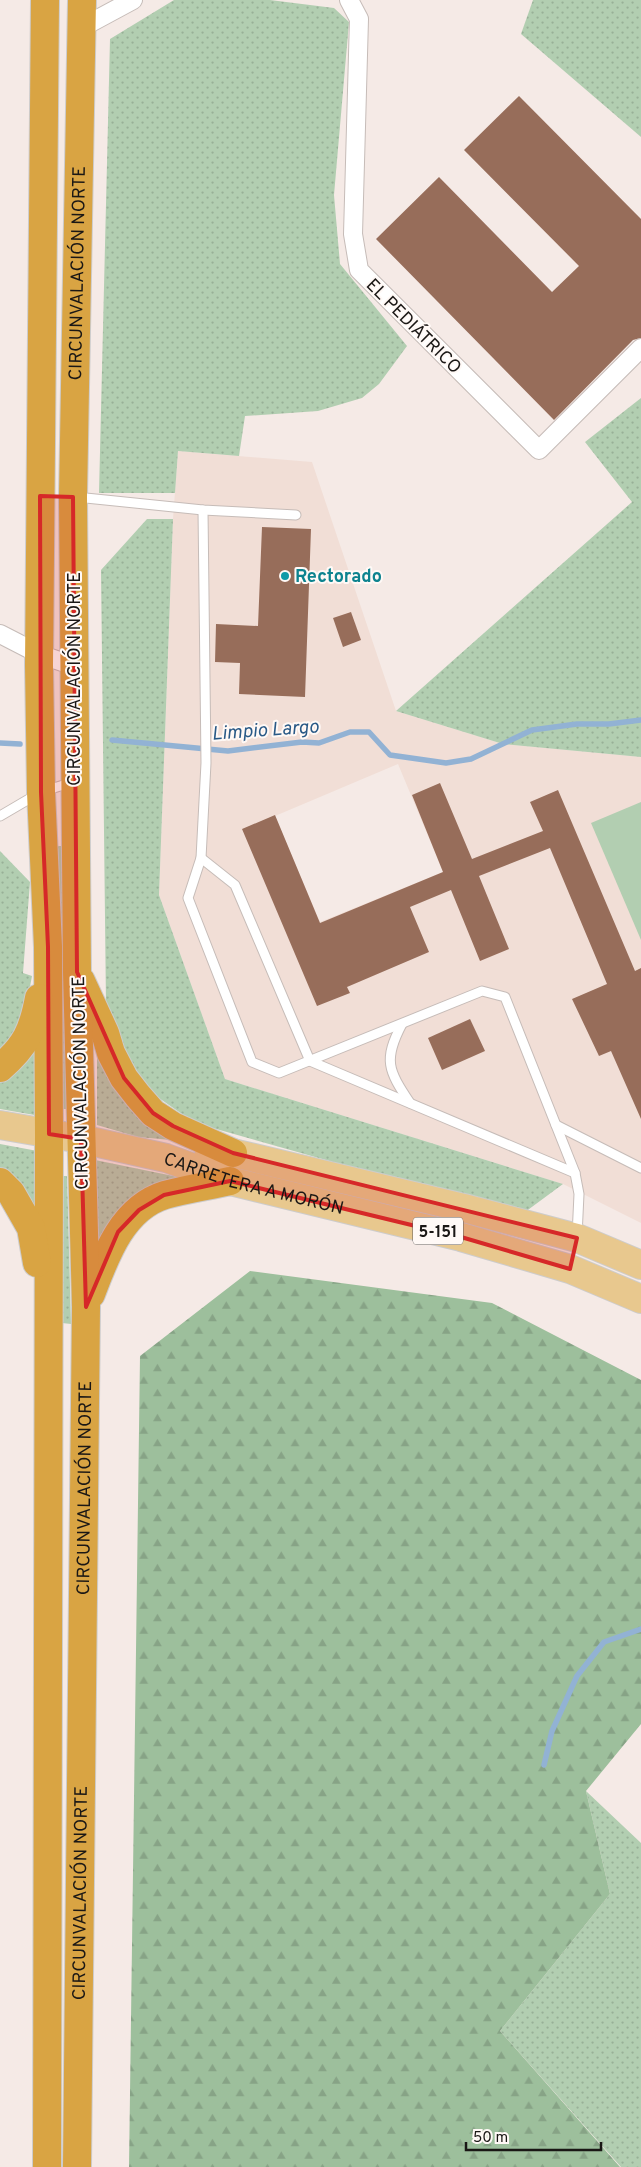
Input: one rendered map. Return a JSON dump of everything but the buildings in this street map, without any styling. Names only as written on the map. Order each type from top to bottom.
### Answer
[{"type":"highway","name":"CIRCUNVALACIÓN NORTE","points":[[45,0],[39,654],[41,792],[48,947],[49,1134],[47,2167]]},
{"type":"highway","name":"CIRCUNVALACIÓN NORTE","points":[[77,2167],[86,1308],[77,972],[73,497],[82,0]]},
{"type":"highway","points":[[40,496],[73,497]]},
{"type":"highway","points":[[0,1068],[14,1056],[25,1042],[33,1026],[48,947]]},
{"type":"highway","points":[[77,972],[105,1032],[111,1053],[124,1078],[138,1096],[153,1113],[173,1126],[233,1153]]},
{"type":"highway","points":[[86,1308],[102,1264],[118,1232],[139,1210],[164,1195],[230,1181]]},
{"type":"highway","points":[[0,1182],[10,1193],[31,1228],[50,1346]]},
{"type":"main road","name":"5-151","points":[[0,1124],[81,1139],[166,1158]]},
{"type":"main road","name":"CARRETERA A MORÓN","points":[[166,1158],[233,1153],[464,1208],[577,1238],[641,1265]]},
{"type":"main road","name":"CARRETERA A MORÓN","points":[[166,1158],[230,1181],[461,1237],[570,1269],[641,1299]]},
{"type":"main road","points":[[570,1269],[577,1238]]},
{"type":"street","points":[[81,28],[133,0]]},
{"type":"street","name":"EL PEDIÁTRICO","points":[[351,0],[359,18],[353,234],[358,270],[539,450],[641,348]]},
{"type":"street","points":[[0,634],[39,654],[74,666]]},
{"type":"lane","points":[[73,497],[203,510],[296,515]]},
{"type":"lane","points":[[203,510],[206,763],[201,858],[188,898],[252,1062],[279,1073],[482,991],[505,997],[575,1173],[579,1194],[577,1238]]},
{"type":"lane","points":[[0,816],[41,792],[75,781]]},
{"type":"lane","points":[[201,858],[235,885],[310,1061],[575,1173]]},
{"type":"lane","points":[[402,1024],[390,1046],[390,1061],[397,1084],[410,1103]]},
{"type":"lane","points":[[556,1125],[641,1168]]},
{"type":"highlighted area","points":[[40,496],[73,497],[77,972],[124,1078],[153,1113],[173,1126],[233,1153],[577,1238],[570,1269],[461,1237],[230,1181],[164,1195],[139,1210],[118,1232],[86,1307],[81,1139],[49,1134],[48,947],[41,792]]},
{"type":"shaded area","points":[[178,451],[312,462],[396,711],[503,744],[641,757],[641,1223],[563,1184],[225,1079],[159,895],[173,519]],"holes":[[[398,764],[443,872],[320,922],[275,816]]]},
{"type":"green space","points":[[174,0],[270,0],[334,8],[349,22],[334,195],[340,264],[407,346],[379,384],[362,398],[318,411],[245,416],[239,456],[178,451],[175,493],[99,493],[110,39]]},
{"type":"green space","points":[[533,0],[641,0],[641,137],[521,34]]},
{"type":"green space","points":[[641,398],[641,757],[503,744],[396,711],[632,502],[585,442]]},
{"type":"green space","points":[[147,519],[173,519],[159,895],[225,1079],[563,1184],[521,1215],[195,1123],[156,1096],[127,1065],[106,1005],[101,570]]},
{"type":"green space","points":[[641,802],[641,940],[591,823]]},
{"type":"green space","points":[[57,846],[63,846],[69,1109],[61,1109]]},
{"type":"green space","points":[[0,851],[30,882],[23,973],[32,976],[24,1018],[0,1057]]},
{"type":"green space","points":[[43,1038],[40,1116],[0,1109],[0,1082]]},
{"type":"green space","points":[[97,1039],[171,1140],[138,1137],[97,1125]]},
{"type":"green space","points":[[0,1144],[43,1152],[43,1244],[18,1190],[0,1168]]},
{"type":"green space","points":[[95,1160],[193,1180],[95,1254]]},
{"type":"green space","points":[[59,1176],[67,1176],[71,1324],[62,1323]]},
{"type":"green space","points":[[250,1271],[492,1303],[641,1380],[641,1724],[586,1791],[610,1894],[500,2031],[620,2167],[129,2167],[140,1356]]},
{"type":"green space","points":[[586,1791],[641,1843],[641,2167],[621,2167],[500,2031],[610,1894]]},
{"type":"waterway","name":"Limpio Largo","points":[[112,740],[228,751],[302,742],[319,743],[350,732],[369,732],[390,755],[446,763],[471,759],[532,730],[577,724],[609,724],[641,720]]},
{"type":"waterway","name":"Limpio Largo","points":[[0,743],[20,744]]},
{"type":"waterway","points":[[544,1765],[552,1731],[577,1676],[604,1642],[641,1629]]},
{"type":"place","name":"Rectorado","points":[[285,576]]}]
